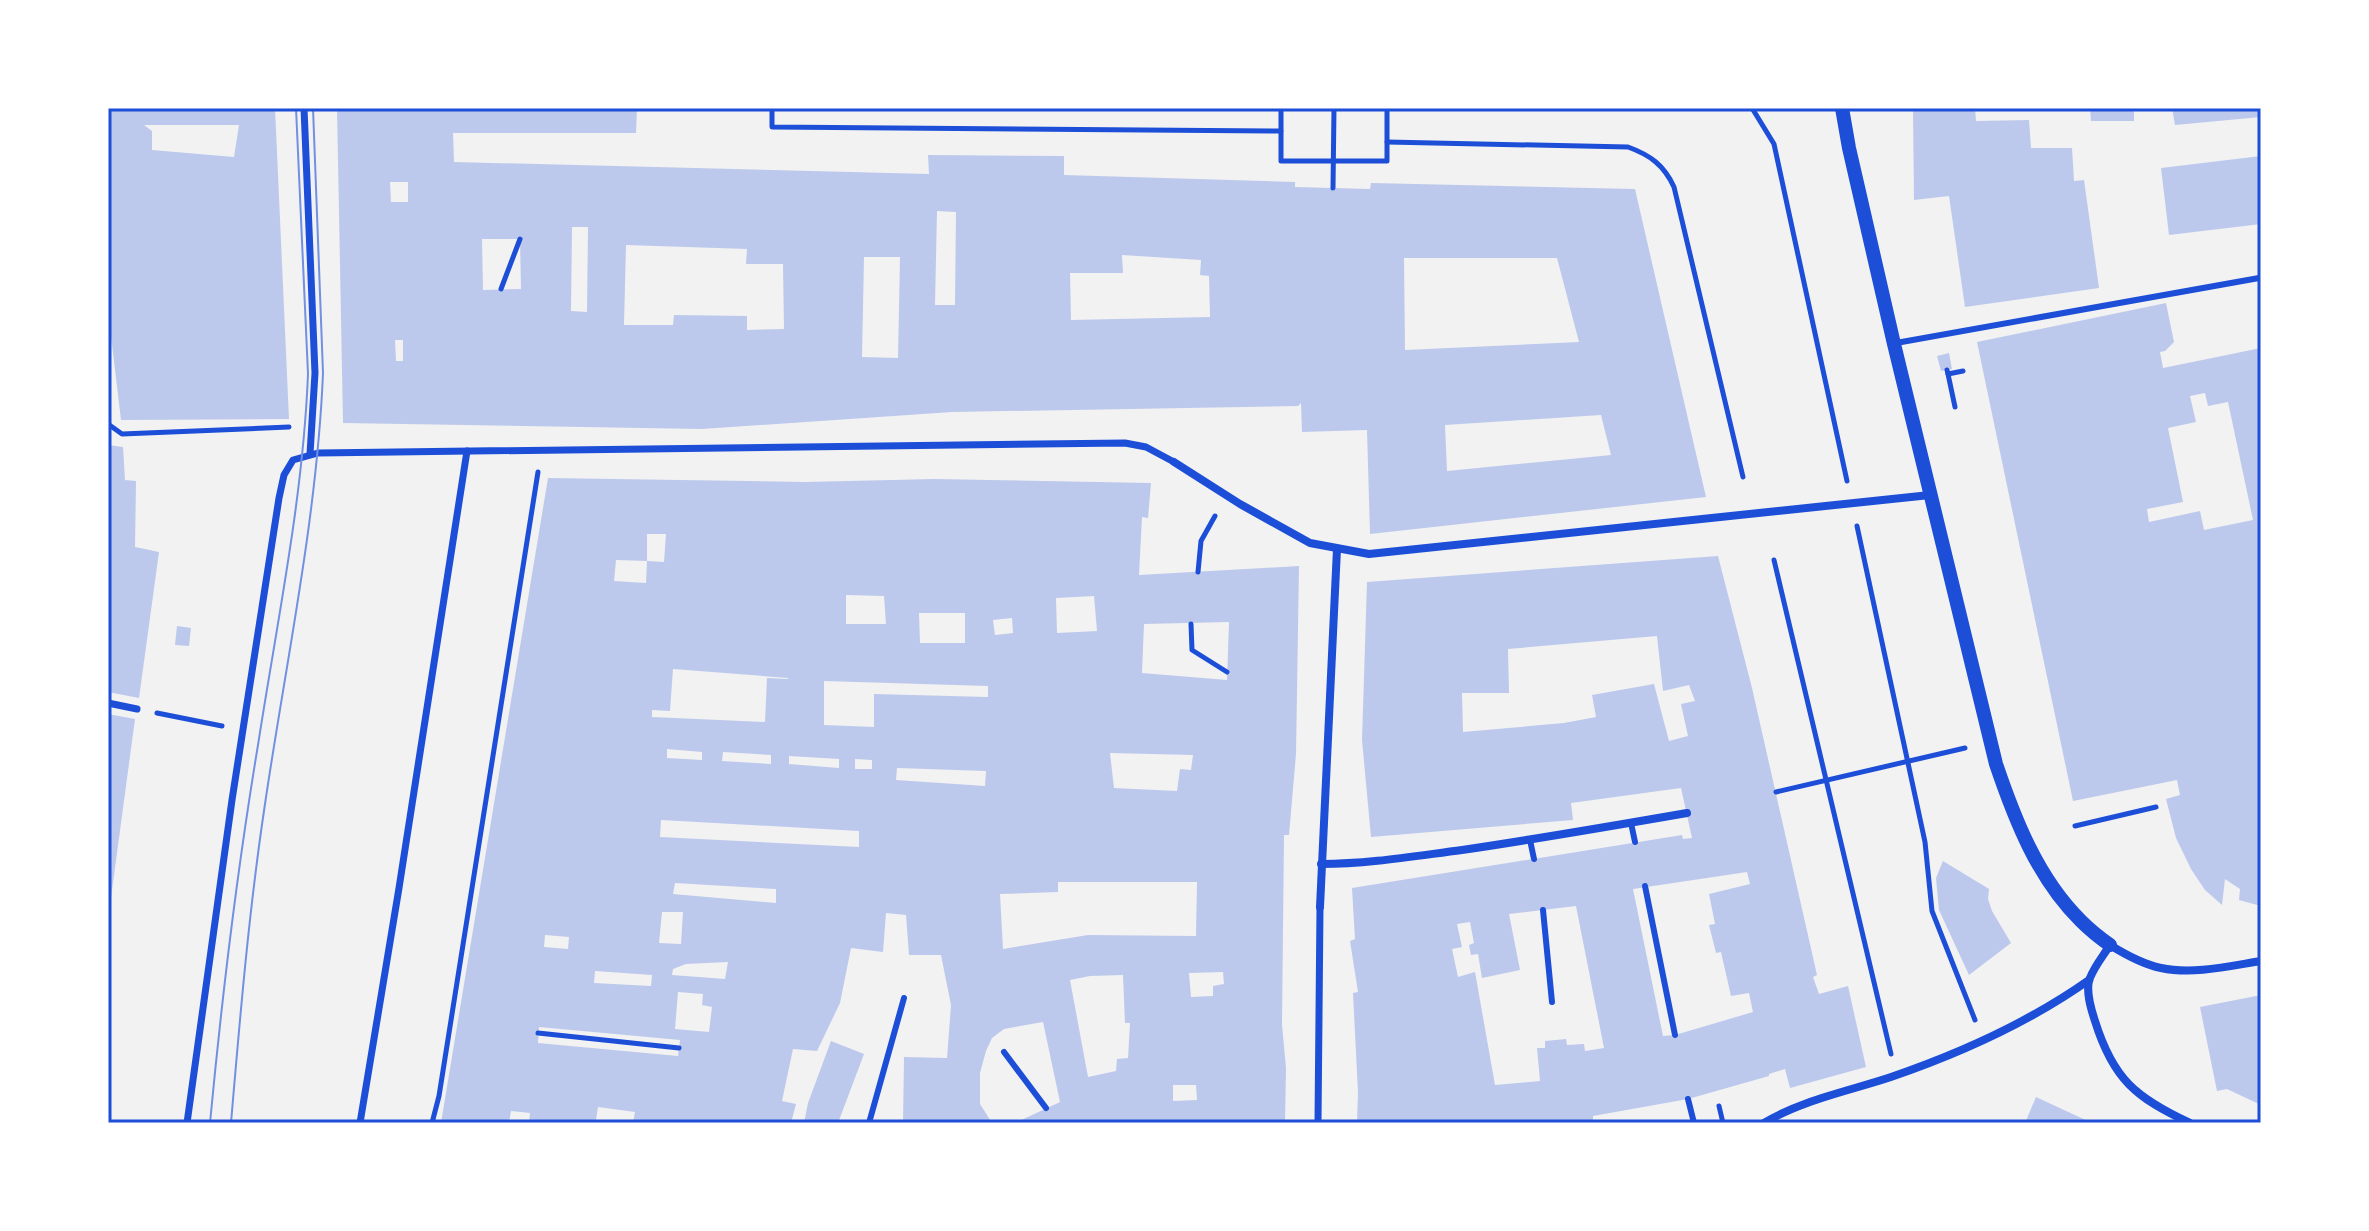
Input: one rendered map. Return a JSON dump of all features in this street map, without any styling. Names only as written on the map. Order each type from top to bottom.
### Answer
[{"type":"street","points":[[304,108],[315,373],[310,454]]},
{"type":"street","points":[[1842,108],[1930,495],[1996,764],[2015,820],[2052,884],[2080,920],[2110,945],[2135,960],[2162,969],[2188,970],[2261,961]]},
{"type":"street","points":[[187,1123],[279,498],[284,475],[293,460],[310,454],[1125,443],[1146,447],[1174,462],[1310,543],[1369,554],[1930,495]]},
{"type":"street","points":[[360,1123],[467,451]]},
{"type":"street","points":[[1318,1123],[1321,864],[1337,549]]},
{"type":"street","points":[[108,703],[137,709]]},
{"type":"street","points":[[1321,864],[1384,861],[1687,813]]},
{"type":"street","points":[[1764,1123],[1800,1106],[1978,1044],[2045,1009],[2089,980],[2110,945]]},
{"type":"street","points":[[2089,980],[2091,1007],[2098,1031],[2108,1057],[2127,1084],[2156,1107],[2190,1123]]},
{"type":"lane","points":[[1894,344],[2259,278]]},
{"type":"lane","points":[[1631,823],[1635,842]]},
{"type":"lane","points":[[1530,840],[1534,859]]},
{"type":"lane","points":[[1645,886],[1675,1035]]},
{"type":"lane","points":[[1543,910],[1552,1002]]},
{"type":"lane","points":[[869,1123],[904,998]]},
{"type":"lane","points":[[1004,1052],[1046,1108]]},
{"type":"lane","points":[[1688,1099],[1694,1123]]},
{"type":"path","points":[[772,108],[772,127],[1281,131]]},
{"type":"path","points":[[1281,108],[1281,161],[1387,161],[1387,108]]},
{"type":"path","points":[[1333,188],[1334,108]]},
{"type":"path","points":[[1752,108],[1774,144],[1925,842],[1932,911],[1978,1026]]},
{"type":"path","points":[[1387,142],[1628,147],[1658,162],[1674,187],[1743,477]]},
{"type":"path","points":[[501,289],[520,239]]},
{"type":"path","points":[[1955,407],[1947,372],[1963,371]]},
{"type":"path","points":[[108,424],[122,434],[293,427],[293,460]]},
{"type":"path","points":[[432,1123],[454,1024],[538,471]]},
{"type":"path","points":[[1198,572],[1201,541],[1218,510]]},
{"type":"path","points":[[1774,560],[1887,1039]]},
{"type":"path","points":[[1191,624],[1192,650],[1227,672]]},
{"type":"path","points":[[137,709],[243,730]]},
{"type":"path","points":[[1776,792],[1966,748]]},
{"type":"path","points":[[2075,826],[2156,807]]},
{"type":"path","points":[[538,1033],[679,1048]]},
{"type":"path","points":[[1719,1106],[1723,1123]]},
{"type":"building","points":[[108,108],[275,108],[289,419],[121,420],[108,311]],"holes":[[[144,125],[239,125],[234,157],[152,150],[152,131]]]},
{"type":"building","points":[[337,108],[637,108],[636,133],[453,133],[454,162],[929,174],[928,155],[1064,156],[1064,175],[1295,182],[1295,187],[1370,189],[1371,183],[1635,189],[1706,497],[1370,534],[1367,430],[1302,432],[1301,403],[1298,406],[952,412],[702,429],[343,423]],"holes":[[[390,182],[408,182],[408,202],[391,202]],[[937,211],[956,212],[955,305],[935,305]],[[572,227],[588,227],[587,312],[571,311]],[[482,239],[520,239],[521,289],[483,290]],[[626,245],[747,249],[746,264],[783,264],[784,329],[747,330],[747,316],[674,315],[673,325],[624,325]],[[1122,255],[1201,260],[1200,275],[1209,276],[1210,317],[1071,320],[1070,273],[1123,273]],[[864,257],[900,257],[898,358],[862,357]],[[1404,258],[1557,258],[1579,342],[1405,350]],[[395,340],[403,340],[403,361],[396,361]],[[1601,415],[1611,455],[1447,471],[1445,425]]]},
{"type":"building","points":[[1913,108],[1975,108],[1976,121],[2029,120],[2031,148],[2072,148],[2074,181],[2084,180],[2099,288],[1965,307],[1949,196],[1914,200]]},
{"type":"building","points":[[2090,108],[2134,108],[2134,121],[2091,121]]},
{"type":"building","points":[[2172,108],[2261,108],[2261,117],[2175,125]]},
{"type":"building","points":[[2261,156],[2261,224],[2169,235],[2161,168]]},
{"type":"building","points":[[2166,303],[2174,342],[2160,352],[2163,368],[2261,348],[2261,906],[2239,900],[2240,889],[2225,879],[2222,905],[2205,890],[2191,869],[2176,838],[2166,799],[2180,795],[2177,780],[2073,801],[1977,342]],"holes":[[[2205,393],[2208,406],[2228,402],[2253,520],[2204,530],[2200,511],[2149,522],[2147,509],[2183,502],[2168,428],[2196,422],[2190,396]]]},
{"type":"building","points":[[1949,353],[1952,369],[1941,371],[1937,356]]},
{"type":"building","points":[[108,445],[123,447],[125,480],[136,481],[135,547],[159,552],[139,698],[108,692]]},
{"type":"building","points":[[548,478],[1151,483],[1148,518],[1142,517],[1139,575],[1299,566],[1296,754],[1289,835],[1284,835],[1282,1025],[1286,1068],[1285,1123],[1015,1123],[1060,1102],[1043,1022],[1004,1029],[992,1038],[980,1073],[980,1104],[992,1123],[903,1123],[904,1057],[947,1058],[951,1005],[941,955],[909,955],[906,915],[886,913],[883,952],[851,948],[840,1003],[817,1051],[793,1049],[782,1101],[796,1104],[791,1123],[633,1123],[635,1112],[598,1107],[596,1120],[602,1123],[529,1123],[530,1113],[511,1111],[509,1123],[441,1123]],"holes":[[[647,534],[666,534],[664,562],[647,561]],[[616,560],[647,561],[646,583],[614,581]],[[846,595],[884,596],[886,624],[846,624]],[[1094,596],[1097,631],[1057,633],[1056,598]],[[919,613],[965,613],[965,643],[920,643]],[[1012,618],[1013,633],[995,635],[993,620]],[[1229,622],[1227,680],[1142,673],[1144,624]],[[673,669],[788,678],[767,678],[765,722],[652,717],[652,710],[670,711]],[[824,681],[988,686],[988,697],[874,694],[874,727],[824,725]],[[667,749],[702,752],[702,760],[667,758]],[[723,752],[771,755],[771,764],[722,761]],[[1110,753],[1193,755],[1191,770],[1180,769],[1177,791],[1114,788]],[[789,756],[839,759],[839,768],[789,764]],[[855,759],[872,760],[872,769],[855,769]],[[897,768],[986,771],[985,786],[896,780]],[[661,820],[859,831],[859,847],[660,837]],[[1058,882],[1197,882],[1196,936],[1088,935],[1003,949],[1000,894],[1058,892]],[[675,883],[776,889],[776,903],[673,894]],[[662,912],[683,912],[681,944],[659,943]],[[545,935],[569,937],[568,949],[544,947]],[[728,962],[725,979],[672,975],[673,969],[686,964]],[[595,971],[652,975],[651,986],[594,983]],[[1223,972],[1224,984],[1213,986],[1213,996],[1191,997],[1189,973]],[[1123,975],[1125,1023],[1130,1023],[1128,1058],[1117,1059],[1116,1071],[1088,1077],[1070,980]],[[678,992],[703,994],[702,1005],[712,1007],[709,1032],[675,1029]],[[539,1027],[680,1040],[678,1056],[538,1043]],[[1173,1085],[1196,1085],[1197,1100],[1173,1101]]]},
{"type":"building","points":[[1718,556],[1752,688],[1817,975],[1813,977],[1819,994],[1848,986],[1866,1067],[1790,1088],[1785,1069],[1688,1099],[1593,1116],[1593,1123],[1357,1122],[1353,993],[1358,992],[1350,941],[1355,939],[1352,888],[1682,835],[1683,839],[1692,838],[1681,788],[1571,803],[1573,820],[1371,837],[1362,740],[1367,582]],"holes":[[[1657,636],[1663,691],[1689,685],[1695,701],[1681,704],[1688,736],[1669,741],[1654,684],[1592,695],[1596,717],[1463,732],[1462,693],[1509,693],[1508,649]],[[1747,872],[1750,884],[1709,894],[1715,924],[1709,925],[1716,953],[1721,952],[1731,996],[1749,993],[1753,1012],[1663,1036],[1633,889]],[[1576,906],[1604,1048],[1585,1051],[1584,1044],[1567,1045],[1566,1039],[1545,1041],[1545,1048],[1537,1048],[1540,1081],[1495,1085],[1475,972],[1458,977],[1452,949],[1462,947],[1457,924],[1470,922],[1474,943],[1469,945],[1471,955],[1478,954],[1482,978],[1520,970],[1509,914]]]},
{"type":"building","points":[[177,626],[191,628],[189,646],[175,645]]},
{"type":"building","points":[[108,714],[135,719],[110,905],[108,905]]},
{"type":"building","points":[[1943,861],[1989,889],[1992,911],[2011,943],[1969,975],[1939,910],[1936,878]]},
{"type":"building","points":[[2261,995],[2261,1105],[2227,1089],[2217,1091],[2200,1007]]},
{"type":"building","points":[[831,1041],[864,1054],[838,1123],[804,1123],[808,1103]]},
{"type":"building","points":[[2036,1097],[2092,1123],[2025,1123]]},
{"type":"tram line","points":[[210,1123],[237,886],[288,560],[305,421],[308,374],[296,108]]},
{"type":"tram line","points":[[231,1123],[254,884],[308,535],[320,427],[323,373],[313,108]]}]
